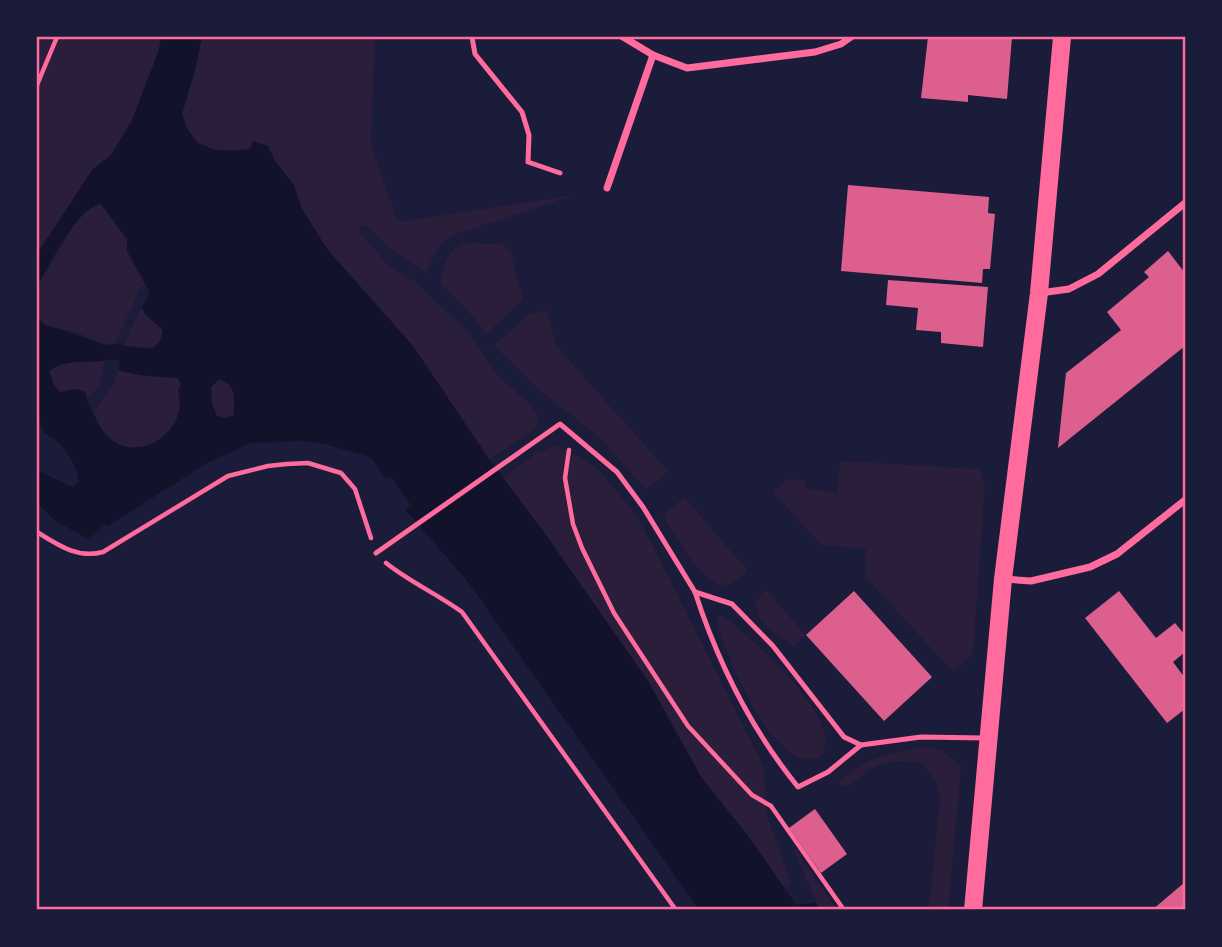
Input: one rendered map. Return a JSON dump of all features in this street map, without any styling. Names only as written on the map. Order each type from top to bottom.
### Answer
[{"type":"main road","points":[[973,910],[1003,579],[1039,293],[1062,37]]},
{"type":"street","points":[[623,37],[653,55],[687,68],[815,52],[841,44],[851,37]]},
{"type":"street","points":[[607,188],[653,55]]},
{"type":"street","points":[[1039,293],[1069,289],[1098,274],[1185,203]]},
{"type":"street","points":[[1003,579],[1031,581],[1090,567],[1117,554],[1185,500]]},
{"type":"lane","points":[[472,37],[475,54],[522,112],[529,135],[528,162],[560,173]]},
{"type":"lane","points":[[376,553],[560,424],[617,472],[643,507],[695,592],[710,638],[739,699],[772,754],[798,787],[828,772],[861,745],[921,737],[989,739]]},
{"type":"lane","points":[[695,592],[732,604],[774,646],[844,737],[861,745]]},
{"type":"path","points":[[37,85],[57,37]]},
{"type":"path","points":[[560,424],[570,453],[565,478],[573,524],[614,613],[688,726],[752,795],[771,806],[844,910]]},
{"type":"path","points":[[37,532],[72,552],[94,554],[103,552],[228,476],[268,466],[308,463],[341,473],[355,489],[376,553],[404,577],[433,592],[462,612],[676,910]]},
{"type":"shaded area","points":[[37,37],[161,37],[159,50],[132,120],[111,155],[93,169],[37,254]]},
{"type":"shaded area","points":[[161,37],[202,37],[182,114],[188,130],[198,143],[214,150],[250,149],[253,141],[268,146],[275,161],[294,185],[302,209],[327,249],[413,346],[489,459],[648,681],[701,777],[749,837],[796,905],[816,903],[820,910],[699,910],[468,582],[405,509],[371,457],[302,441],[251,443],[207,463],[108,526],[105,524],[89,540],[53,519],[37,502],[37,470],[72,487],[79,483],[72,461],[56,441],[44,433],[37,411],[37,318],[47,326],[105,345],[153,348],[160,342],[163,330],[145,314],[142,307],[150,293],[127,251],[127,239],[100,203],[81,217],[72,228],[37,286],[37,254],[93,169],[111,155],[132,120],[159,50]],"holes":[[[111,359],[120,361],[118,370],[178,378],[181,385],[178,391],[180,406],[169,431],[159,440],[133,448],[119,445],[107,436],[100,426],[85,392],[77,389],[60,392],[49,371],[72,362]],[[219,379],[230,385],[234,394],[234,415],[225,418],[217,416],[212,404],[211,387]]]},
{"type":"shaded area","points":[[202,37],[375,37],[371,144],[398,222],[575,195],[450,236],[436,250],[426,273],[393,251],[366,225],[358,230],[387,264],[417,283],[467,331],[500,378],[527,401],[537,414],[538,425],[528,435],[489,459],[413,346],[327,249],[302,209],[294,185],[275,161],[268,146],[216,149],[195,140],[187,130],[183,111]]},
{"type":"shaded area","points":[[100,203],[127,239],[127,251],[147,285],[140,289],[115,344],[105,345],[78,333],[47,326],[37,318],[37,286],[79,217]]},
{"type":"shaded area","points":[[501,242],[511,253],[523,300],[486,334],[441,284],[444,265],[450,253],[460,245]]},
{"type":"shaded area","points":[[142,307],[145,314],[163,330],[160,342],[153,348],[124,346],[137,315]]},
{"type":"shaded area","points":[[547,310],[556,346],[668,471],[646,490],[601,439],[543,393],[494,346],[527,315]]},
{"type":"shaded area","points":[[75,361],[105,361],[99,385],[87,400],[85,392],[60,392],[49,371]]},
{"type":"shaded area","points":[[118,370],[178,378],[181,385],[177,418],[159,439],[147,445],[121,445],[108,437],[95,415],[94,412],[113,385]]},
{"type":"shaded area","points":[[220,379],[230,385],[234,394],[234,415],[225,418],[217,416],[212,404],[211,387]]},
{"type":"shaded area","points":[[558,445],[598,469],[625,501],[645,531],[764,767],[767,817],[791,883],[785,889],[749,837],[701,777],[648,681],[503,478],[536,453]]},
{"type":"shaded area","points":[[840,461],[977,469],[981,473],[985,487],[973,653],[953,672],[866,577],[866,549],[822,545],[773,492],[788,479],[806,481],[805,489],[837,492]]},
{"type":"shaded area","points":[[684,497],[748,571],[735,582],[721,585],[701,571],[663,516]]},
{"type":"shaded area","points":[[765,589],[806,635],[794,646],[775,633],[759,616],[756,602]]},
{"type":"shaded area","points":[[723,616],[784,671],[812,706],[826,738],[823,754],[814,759],[798,757],[782,745],[766,726],[728,654],[716,617]]},
{"type":"shaded area","points":[[924,747],[941,749],[961,767],[948,910],[929,910],[940,799],[936,781],[924,764],[909,761],[887,762],[866,772],[847,786],[843,787],[839,781],[878,757]]},
{"type":"shaded area","points":[[791,844],[837,910],[820,910]]},
{"type":"pier","points":[[390,476],[411,505],[405,509],[384,480]]},
{"type":"building","points":[[928,37],[1012,37],[1007,99],[968,95],[968,102],[921,98]]},
{"type":"building","points":[[848,185],[989,197],[988,213],[995,214],[990,269],[983,269],[982,283],[841,271]]},
{"type":"building","points":[[1168,251],[1185,273],[1185,346],[1058,448],[1066,373],[1121,330],[1107,312],[1149,277],[1144,272]]},
{"type":"building","points":[[888,280],[988,287],[983,347],[941,343],[941,332],[916,330],[918,308],[886,305]]},
{"type":"building","points":[[854,591],[932,677],[884,721],[806,635]]},
{"type":"building","points":[[1119,591],[1156,638],[1175,623],[1185,635],[1185,652],[1173,662],[1185,678],[1185,709],[1167,723],[1085,618]]},
{"type":"building","points":[[815,809],[847,854],[821,873],[789,828]]},
{"type":"building","points":[[1185,882],[1185,910],[1152,910]]}]
